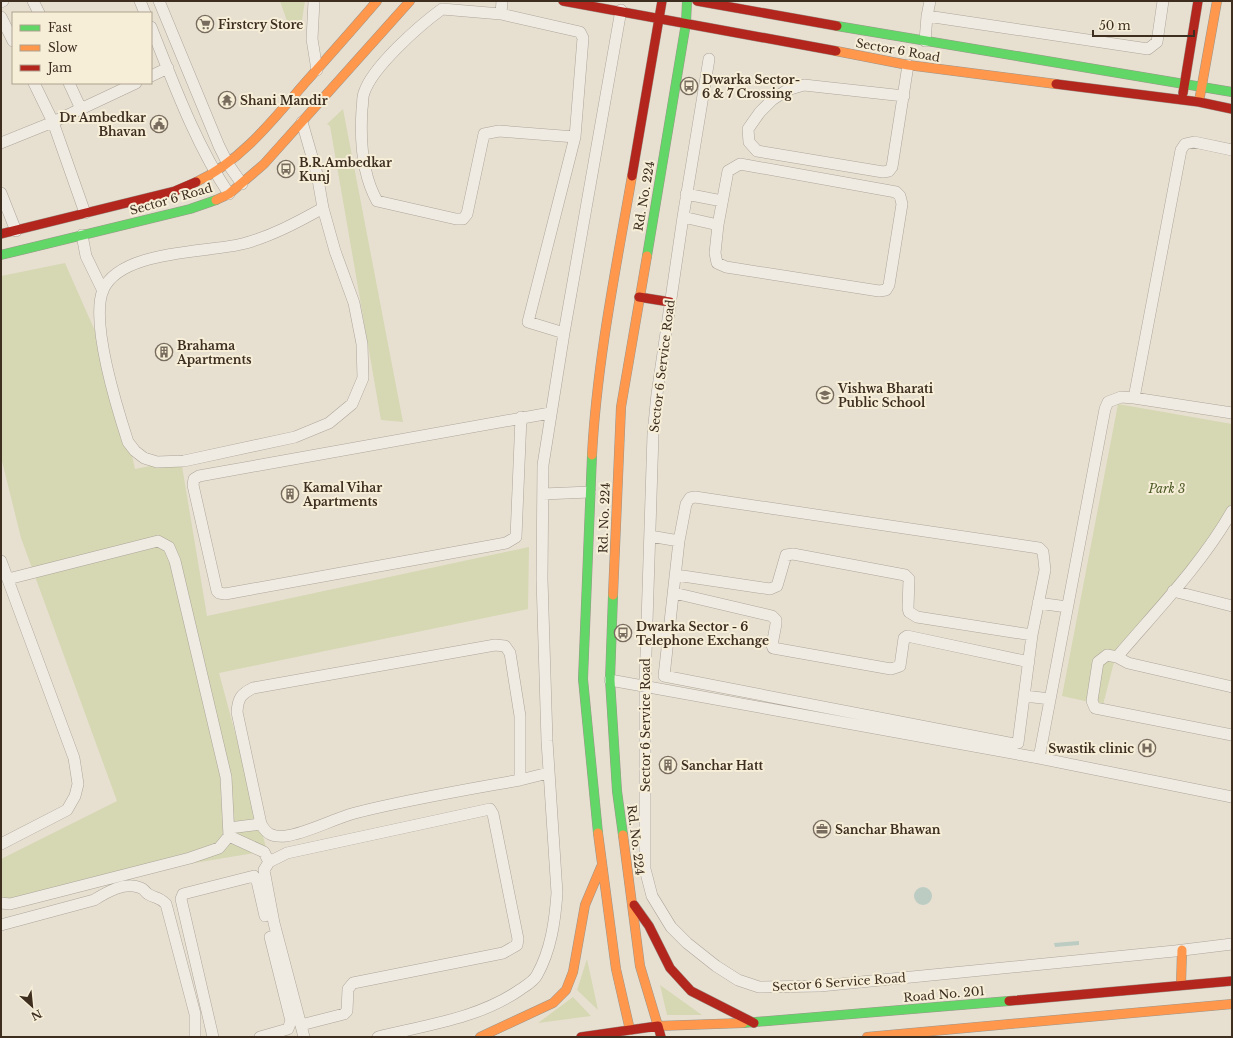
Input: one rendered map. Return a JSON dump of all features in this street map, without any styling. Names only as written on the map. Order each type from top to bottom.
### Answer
[{"type":"main road","name":"Sector 6 Road","points":[[1,234],[175,191],[215,173],[228,164],[286,105],[377,1]]},
{"type":"main road","name":"Sector 6 Road","points":[[1,256],[190,209],[229,194],[264,164],[410,1]]},
{"type":"main road","name":"Sector 6 Road","points":[[563,1],[621,10],[686,24],[711,27],[908,65],[1199,102],[1232,109]]},
{"type":"main road","name":"Rd. No. 224","points":[[631,1033],[616,969],[601,867],[584,679],[594,413],[609,306],[662,1]]},
{"type":"main road","name":"Rd. No. 224","points":[[661,1037],[640,966],[617,791],[610,680],[621,407],[686,24],[687,1]]},
{"type":"main road","name":"Sector 6 Road","points":[[697,1],[925,41],[1232,92]]},
{"type":"main road","points":[[1181,100],[1198,1]]},
{"type":"main road","points":[[1199,102],[1217,1]]},
{"type":"main road","points":[[639,297],[670,302]]},
{"type":"main road","points":[[480,1037],[553,1003],[566,990],[573,972],[585,905],[601,867]]},
{"type":"main road","points":[[632,902],[649,926],[670,968],[691,991],[754,1023]]},
{"type":"main road","points":[[1181,985],[1182,950]]},
{"type":"main road","name":"Road No. 201","points":[[581,1037],[631,1033],[658,1026],[754,1023],[1232,981]]},
{"type":"main road","points":[[866,1037],[1232,1004]]},
{"type":"street","points":[[33,1],[38,12]]},
{"type":"street","points":[[140,1],[145,12]]},
{"type":"street","points":[[159,1],[228,164],[242,184]]},
{"type":"street","points":[[314,1],[312,39],[316,70]]},
{"type":"street","points":[[501,14],[502,1]]},
{"type":"street","points":[[925,41],[930,1]]},
{"type":"street","points":[[927,16],[1148,49],[1157,42],[1163,1]]},
{"type":"street","points":[[564,333],[528,322],[576,137],[583,38],[580,32],[501,14],[442,9],[423,23],[378,70],[364,93],[361,126],[363,158],[377,201],[456,219],[463,219],[467,214],[484,134],[499,131],[576,137]]},
{"type":"street","points":[[378,1037],[478,1012],[505,1000],[536,977],[546,955],[555,914],[557,893],[548,774],[542,579],[544,465],[550,412],[621,10]]},
{"type":"street","points":[[1,17],[12,39]]},
{"type":"street","points":[[152,29],[215,173],[229,194]]},
{"type":"street","name":"Sector 6 Service Road","points":[[709,59],[682,217],[656,401],[645,685],[645,869],[652,896],[671,927],[687,943],[704,957],[738,980],[759,987],[820,986],[1232,944]]},
{"type":"street","points":[[904,96],[804,85],[772,100],[760,112],[748,129],[749,142],[757,151],[882,172],[889,171],[892,167],[904,96],[908,65]]},
{"type":"street","points":[[152,76],[168,68]]},
{"type":"street","points":[[34,84],[53,122],[85,213]]},
{"type":"street","points":[[69,84],[81,109]]},
{"type":"street","points":[[1,143],[53,122],[134,84]]},
{"type":"street","points":[[302,122],[317,174],[323,208],[335,251],[354,303],[362,344],[363,378],[352,404],[329,423],[295,438],[184,461],[157,462],[144,458],[135,451],[128,442],[102,348],[101,302],[103,291],[108,280],[118,272],[131,265],[152,258],[243,244],[268,235],[323,208]]},
{"type":"street","points":[[1134,398],[1181,150],[1185,144],[1194,142],[1232,150]]},
{"type":"street","points":[[740,164],[896,192],[900,196],[902,204],[889,285],[886,290],[879,291],[726,267],[717,263],[715,253],[718,225],[728,171],[740,164]]},
{"type":"street","points":[[1,193],[16,231]]},
{"type":"street","points":[[686,194],[722,201]]},
{"type":"street","points":[[682,217],[718,225]]},
{"type":"street","points":[[82,235],[86,256],[103,291]]},
{"type":"street","points":[[1039,758],[1105,409],[1108,402],[1114,399],[1134,398],[1232,413]]},
{"type":"street","points":[[521,418],[516,537],[506,543],[225,594],[217,591],[193,486],[194,479],[199,476],[550,412]]},
{"type":"street","points":[[543,494],[590,492]]},
{"type":"street","points":[[695,497],[1039,548],[1043,552],[1045,570],[1032,635],[1020,740],[1014,744],[666,676],[664,672],[676,575],[679,541],[686,504],[690,498],[695,497]]},
{"type":"street","points":[[1117,657],[1228,528],[1232,511]]},
{"type":"street","points":[[650,536],[679,541]]},
{"type":"street","points":[[8,579],[158,541],[169,547],[175,561],[226,777],[229,832],[219,848],[190,858],[5,903],[14,922]]},
{"type":"street","points":[[676,575],[770,589],[777,586],[786,555],[793,554],[905,575],[908,579],[909,612],[917,617],[1032,635]]},
{"type":"street","points":[[1,561],[74,758],[78,784],[75,796],[67,810],[1,844]]},
{"type":"street","points":[[1173,592],[1232,606]]},
{"type":"street","points":[[674,593],[772,616],[776,620],[772,645],[775,648],[891,670],[900,666],[904,638],[907,636],[1029,662]]},
{"type":"street","points":[[1038,603],[1067,607]]},
{"type":"street","points":[[647,631],[668,633]]},
{"type":"street","points":[[520,780],[520,716],[510,652],[505,646],[487,646],[253,688],[241,694],[238,701],[237,712],[261,824],[265,832],[273,836],[286,836],[355,813],[520,780],[548,774]]},
{"type":"street","points":[[1232,688],[1128,663],[1107,654],[1098,662],[1092,701],[1096,708],[1232,735]]},
{"type":"street","points":[[610,680],[645,685],[1039,758],[1232,798]]},
{"type":"street","points":[[1025,696],[1050,699]]},
{"type":"street","points":[[301,1025],[344,1014],[347,1011],[348,990],[353,983],[503,952],[517,945],[518,939],[493,814],[490,809],[287,853],[269,862],[264,870],[265,881],[274,923],[304,1037]]},
{"type":"street","points":[[229,832],[261,824]]},
{"type":"street","points":[[229,832],[264,852],[269,862]]},
{"type":"street","points":[[213,1037],[181,899],[183,894],[254,876],[291,1021],[288,1029],[260,1037]]},
{"type":"street","points":[[1,925],[94,900],[107,892],[128,885],[142,888],[148,894],[160,898],[166,904],[195,1014],[195,1037]]},
{"type":"green space","points":[[280,1],[305,1],[302,20],[289,27]]},
{"type":"green space","points":[[343,109],[403,422],[381,420],[330,126],[327,124]]},
{"type":"green space","points":[[65,263],[114,374],[135,469],[181,460],[207,616],[529,547],[528,609],[219,673],[267,851],[164,868],[1,909],[1,859],[117,801],[21,538],[1,457],[1,276]]},
{"type":"green space","name":"Park 3","points":[[1118,404],[1232,424],[1232,509],[1114,662],[1103,705],[1062,696]]},
{"type":"green space","points":[[587,959],[598,1010],[577,990]]},
{"type":"green space","points":[[660,985],[702,1015],[667,1015]]},
{"type":"green space","points":[[573,997],[591,1016],[538,1023]]},
{"type":"shaded area","points":[[923,887],[929,890],[932,896],[929,902],[923,905],[917,902],[914,896],[917,890]]},
{"type":"shaded area","points":[[1079,941],[1079,945],[1055,947],[1054,943]]},
{"type":"traffic: fast","points":[[647,256],[686,23],[687,1]]},
{"type":"traffic: fast","points":[[837,26],[1232,92]]},
{"type":"traffic: fast","points":[[1,255],[190,209],[216,200]]},
{"type":"traffic: fast","points":[[592,455],[583,679],[598,833]]},
{"type":"traffic: fast","points":[[613,595],[610,680],[617,791],[623,835]]},
{"type":"traffic: fast","points":[[743,1023],[1009,1001]]},
{"type":"traffic: slow","points":[[196,182],[212,174],[241,152],[255,139],[377,1]]},
{"type":"traffic: slow","points":[[216,200],[229,194],[264,164],[410,1]]},
{"type":"traffic: slow","points":[[1200,96],[1217,1]]},
{"type":"traffic: slow","points":[[836,51],[908,65],[1056,84]]},
{"type":"traffic: slow","points":[[592,455],[594,420],[603,350],[632,176]]},
{"type":"traffic: slow","points":[[613,595],[621,407],[647,256]]},
{"type":"traffic: slow","points":[[598,833],[616,969],[630,1030]]},
{"type":"traffic: slow","points":[[623,835],[640,966],[658,1026],[743,1023]]},
{"type":"traffic: slow","points":[[480,1037],[553,1003],[566,990],[573,972],[585,905],[601,867]]},
{"type":"traffic: slow","points":[[1181,985],[1182,950]]},
{"type":"traffic: slow","points":[[867,1037],[1232,1004]]},
{"type":"traffic: jam","points":[[563,1],[836,51]]},
{"type":"traffic: jam","points":[[632,176],[662,1]]},
{"type":"traffic: jam","points":[[697,1],[837,26]]},
{"type":"traffic: jam","points":[[1183,93],[1198,1]]},
{"type":"traffic: jam","points":[[1056,84],[1199,102],[1232,109]]},
{"type":"traffic: jam","points":[[1,234],[175,191],[196,182]]},
{"type":"traffic: jam","points":[[639,297],[670,302]]},
{"type":"traffic: jam","points":[[634,905],[649,926],[670,968],[691,991],[754,1023]]},
{"type":"traffic: jam","points":[[1009,1001],[1232,981]]},
{"type":"traffic: jam","points":[[581,1037],[658,1026],[661,1037]]},
{"type":"place","name":"Firstcry Store","points":[[205,24]]},
{"type":"place","name":"Dwarka Sector- 6 & 7 Crossing","points":[[689,86]]},
{"type":"place","name":"Shani Mandir","points":[[227,100]]},
{"type":"place","name":"Dr Ambedkar Bhavan","points":[[159,124]]},
{"type":"place","name":"B.R.Ambedkar Kunj","points":[[286,169]]},
{"type":"place","name":"Brahama Apartments","points":[[164,352]]},
{"type":"place","name":"Vishwa Bharati Public School","points":[[825,395]]},
{"type":"place","name":"Kamal Vihar Apartments","points":[[290,494]]},
{"type":"place","name":"Dwarka Sector - 6 Telephone Exchange","points":[[623,633]]},
{"type":"place","name":"Swastik clinic","points":[[1147,748]]},
{"type":"place","name":"Sanchar Hatt","points":[[668,765]]},
{"type":"place","name":"Sanchar Bhawan","points":[[822,829]]}]
